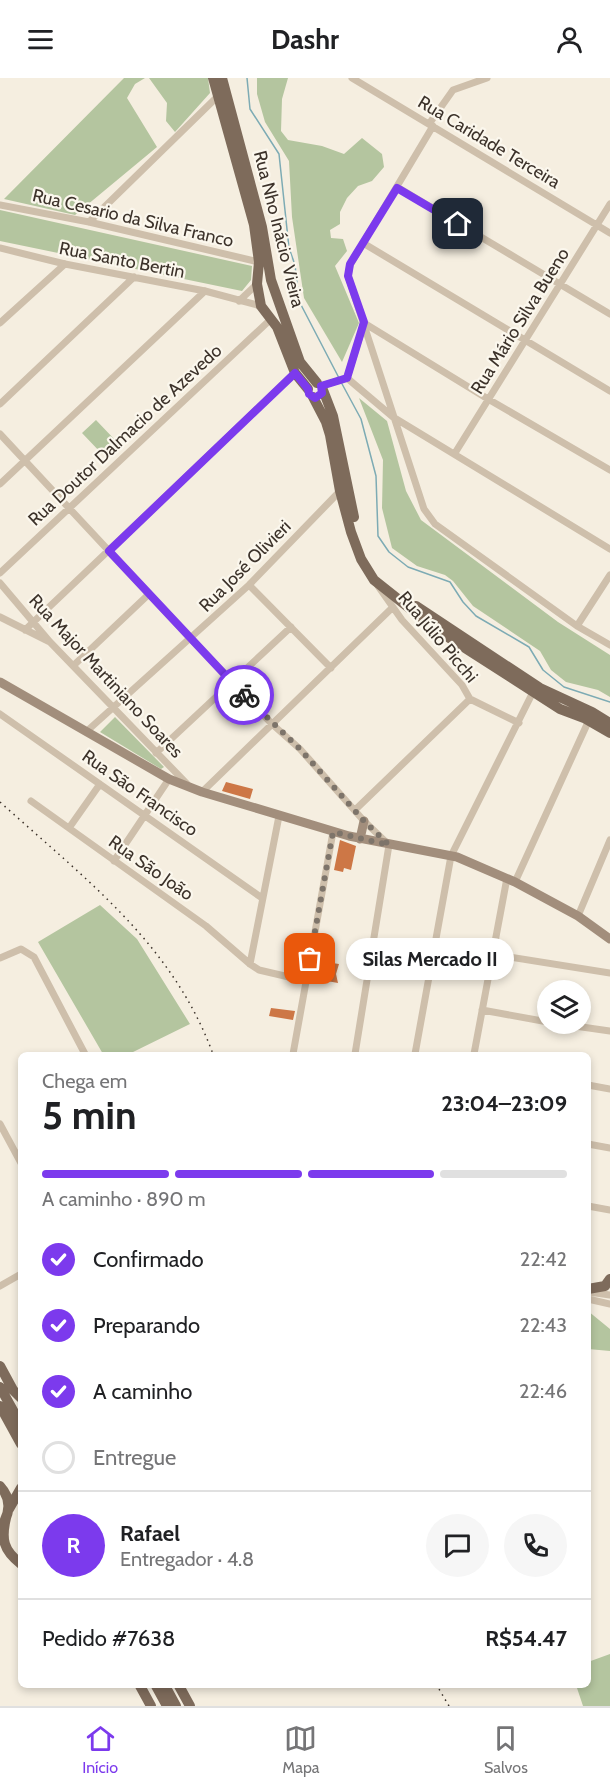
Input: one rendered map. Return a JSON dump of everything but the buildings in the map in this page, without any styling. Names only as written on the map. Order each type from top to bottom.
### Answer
[{"type":"main road","name":"Rua Nho Inácio Vieira","points":[[213,78],[254,225],[259,262],[257,284],[261,306],[277,327],[295,373],[319,388]]},
{"type":"main road","name":"Rua Nho Inácio Vieira","points":[[222,78],[262,227],[271,280],[300,362],[319,388]]},
{"type":"main road","points":[[257,284],[271,280]]},
{"type":"main road","points":[[319,388],[340,491],[357,550],[374,580],[437,630],[560,709],[589,720],[610,734]]},
{"type":"main road","points":[[319,388],[333,416],[357,532],[368,559],[379,574],[412,603],[540,688],[610,723]]},
{"type":"main road","points":[[0,682],[169,779],[202,792],[333,832],[451,856],[511,880],[578,916],[610,939]]},
{"type":"main road","points":[[360,838],[364,821]]},
{"type":"main road","points":[[0,1366],[18,1393]]},
{"type":"main road","points":[[0,1387],[18,1420]]},
{"type":"main road","points":[[0,1406],[18,1439]]},
{"type":"main road","points":[[18,1482],[0,1485],[6,1494],[3,1543],[10,1556],[18,1562]]},
{"type":"main road","points":[[5,1518],[18,1492]]},
{"type":"main road","points":[[0,1557],[18,1563]]},
{"type":"main road","points":[[141,1688],[151,1706]]},
{"type":"main road","points":[[157,1688],[167,1706]]},
{"type":"main road","points":[[166,1688],[176,1706]]},
{"type":"main road","points":[[180,1688],[190,1706]]},
{"type":"street","name":"Rua Caridade Terceira","points":[[352,78],[610,233]]},
{"type":"street","points":[[487,78],[453,90],[350,264],[348,276],[424,509],[435,524],[577,626],[610,645]]},
{"type":"street","points":[[89,222],[217,97]]},
{"type":"street","points":[[397,188],[610,314]]},
{"type":"street","name":"Rua Mário Silva Bueno","points":[[455,453],[610,204]]},
{"type":"street","name":"Rua Cesario da Silva Franco","points":[[0,205],[89,222],[259,262]]},
{"type":"street","points":[[363,243],[610,391]]},
{"type":"street","name":"Rua Santo Bertin","points":[[0,248],[65,264],[205,291],[261,306]]},
{"type":"street","points":[[0,323],[65,264]]},
{"type":"street","points":[[0,404],[134,277]]},
{"type":"street","points":[[238,301],[257,284]]},
{"type":"street","points":[[0,484],[205,291]]},
{"type":"street","name":"Rua Doutor Dalmacio de Azevedo","points":[[0,573],[271,319]]},
{"type":"street","points":[[345,379],[364,322]]},
{"type":"street","points":[[364,322],[488,399],[610,470]]},
{"type":"street","points":[[25,630],[295,373]]},
{"type":"street","points":[[319,388],[345,379]]},
{"type":"street","points":[[345,379],[393,417],[610,549]]},
{"type":"street","points":[[0,434],[191,639],[272,724],[300,749],[364,821],[389,845],[355,1052]]},
{"type":"street","name":"Rua José Olivieri","points":[[87,731],[249,585],[340,491]]},
{"type":"street","points":[[577,626],[610,575]]},
{"type":"street","name":"Rua Júlio Picchi","points":[[355,810],[470,699],[462,685],[392,608],[374,580]]},
{"type":"street","name":"Rua Major Martiniano Soares","points":[[0,583],[50,642],[191,788]]},
{"type":"street","points":[[249,585],[331,668]]},
{"type":"street","points":[[74,665],[149,594]]},
{"type":"street","points":[[202,792],[392,608]]},
{"type":"street","points":[[0,617],[50,642]]},
{"type":"street","points":[[156,753],[291,627]]},
{"type":"street","points":[[415,1052],[451,856],[533,692]]},
{"type":"street","points":[[470,699],[519,723]]},
{"type":"street","name":"Rua São Francisco","points":[[0,714],[262,898]]},
{"type":"street","points":[[474,1052],[491,954],[511,880],[589,720]]},
{"type":"street","points":[[114,861],[169,779]]},
{"type":"street","points":[[69,828],[100,784]]},
{"type":"street","name":"Rua São João","points":[[31,801],[206,926],[250,964]]},
{"type":"street","points":[[279,816],[250,964],[259,970],[306,981]]},
{"type":"street","points":[[293,1052],[333,832]]},
{"type":"street","points":[[578,916],[610,840]]},
{"type":"street","points":[[0,958],[21,949],[34,957],[84,1052]]},
{"type":"street","points":[[491,954],[610,973]]},
{"type":"street","points":[[482,1010],[537,1020]]},
{"type":"street","points":[[591,1029],[610,1032]]},
{"type":"street","points":[[591,1086],[610,1089]]},
{"type":"street","points":[[0,1124],[18,1157]]},
{"type":"street","points":[[591,1145],[610,1148]]},
{"type":"street","points":[[591,1207],[610,1210]]},
{"type":"street","points":[[0,1286],[18,1276]]},
{"type":"street","points":[[591,1300],[610,1304]]},
{"type":"green space","points":[[124,78],[145,78],[135,84],[127,98],[157,147],[75,215],[4,199]]},
{"type":"green space","points":[[149,78],[208,78],[210,93],[175,132],[166,121],[167,103]]},
{"type":"green space","points":[[257,78],[288,78],[282,99],[281,131],[288,140],[322,146],[344,154],[362,138],[382,154],[384,167],[372,181],[358,186],[347,198],[340,212],[340,224],[330,230],[331,238],[343,239],[347,251],[335,266],[359,323],[342,362],[304,298],[292,217],[289,161],[265,122],[257,94]]},
{"type":"green space","points":[[0,210],[252,266],[251,280],[242,291],[0,241]]},
{"type":"green space","points":[[359,398],[387,421],[406,491],[421,520],[558,622],[610,655],[610,697],[598,690],[566,682],[551,670],[540,651],[473,606],[453,581],[445,575],[417,566],[392,548],[382,508],[383,460]]},
{"type":"green space","points":[[96,420],[116,441],[102,454],[82,433]]},
{"type":"green space","points":[[115,717],[164,767],[161,769],[100,732]]},
{"type":"green space","points":[[100,905],[137,939],[190,1024],[133,1052],[102,1052],[38,942]]},
{"type":"green space","points":[[591,1313],[610,1329],[610,1351],[591,1349]]},
{"type":"green space","points":[[610,1654],[610,1706],[583,1706],[577,1688],[591,1688],[591,1661]]},
{"type":"waterway","points":[[247,78],[250,109],[279,154],[289,248],[295,265],[299,301],[339,378]]},
{"type":"waterway","points":[[341,382],[361,419],[376,476],[378,536],[389,552],[408,567],[450,582],[463,602],[476,616],[529,647],[543,670],[564,687],[610,702]]},
{"type":"railway","points":[[0,802],[94,886],[150,946],[196,1014],[212,1052]]},
{"type":"railway","points":[[438,1688],[449,1706]]},
{"type":"way so far","points":[[244,695],[300,749],[364,821],[389,845],[333,832],[310,959]]},
{"type":"place","name":"Silas Mercado II","points":[[310,959]]},
{"type":"route","points":[[244,695],[109,551],[295,373],[308,389],[309,394],[315,398],[322,393],[321,386],[347,378],[364,322],[348,276],[350,264],[397,188],[458,224]]}]
